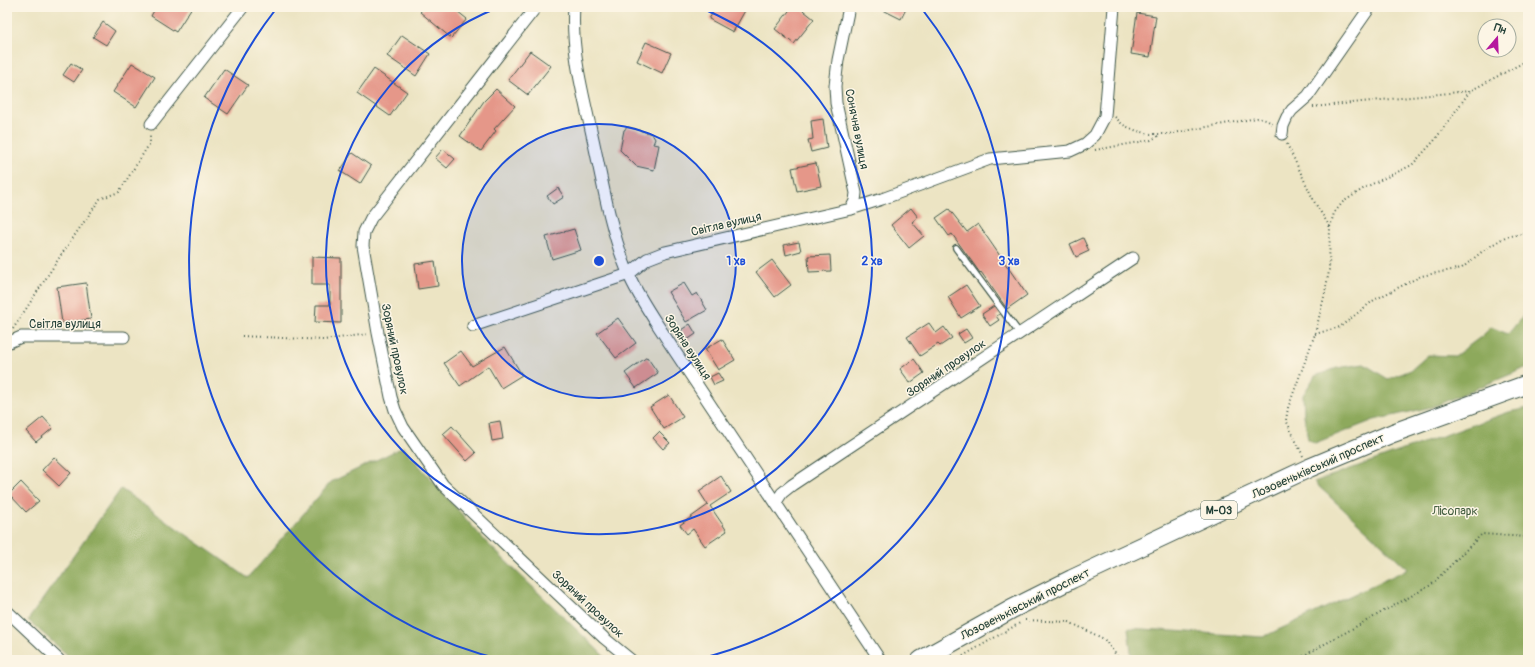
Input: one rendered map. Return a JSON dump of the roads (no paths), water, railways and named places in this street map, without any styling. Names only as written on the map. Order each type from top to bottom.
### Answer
[{"type":"highway","name":"Лозовеньківський проспект","points":[[922,660],[1012,609],[1072,579],[1309,468],[1393,433],[1528,384]]},
{"type":"street","points":[[151,124],[243,7]]},
{"type":"street","name":"Зоряний провулок","points":[[536,7],[371,218],[364,232],[363,246],[378,333],[395,410],[403,427],[443,484],[604,638],[631,660]]},
{"type":"street","name":"Зоряна вулиця","points":[[574,7],[574,36],[581,85],[605,197],[616,239],[629,274],[643,302],[880,660]]},
{"type":"street","name":"Сонячна вулиця","points":[[850,7],[838,60],[835,86],[836,103],[856,193],[855,201],[851,208]]},
{"type":"street","name":"Світла вулиця","points":[[473,326],[629,274],[647,259],[665,252],[851,208],[882,199],[990,160],[1070,151],[1085,144],[1095,135],[1105,116],[1114,7]]},
{"type":"street","points":[[1282,134],[1283,126],[1287,117],[1292,110],[1308,96],[1370,7]]},
{"type":"street","name":"Зоряний провулок","points":[[776,502],[782,493],[792,485],[1133,258]]},
{"type":"street","name":"Світла вулиця","points":[[7,342],[21,337],[124,337]]},
{"type":"street","points":[[7,611],[59,660]]},
{"type":"lane","points":[[956,248],[1020,334]]},
{"type":"park label","name":"Лісопарк","points":[[1455,511]]}]
